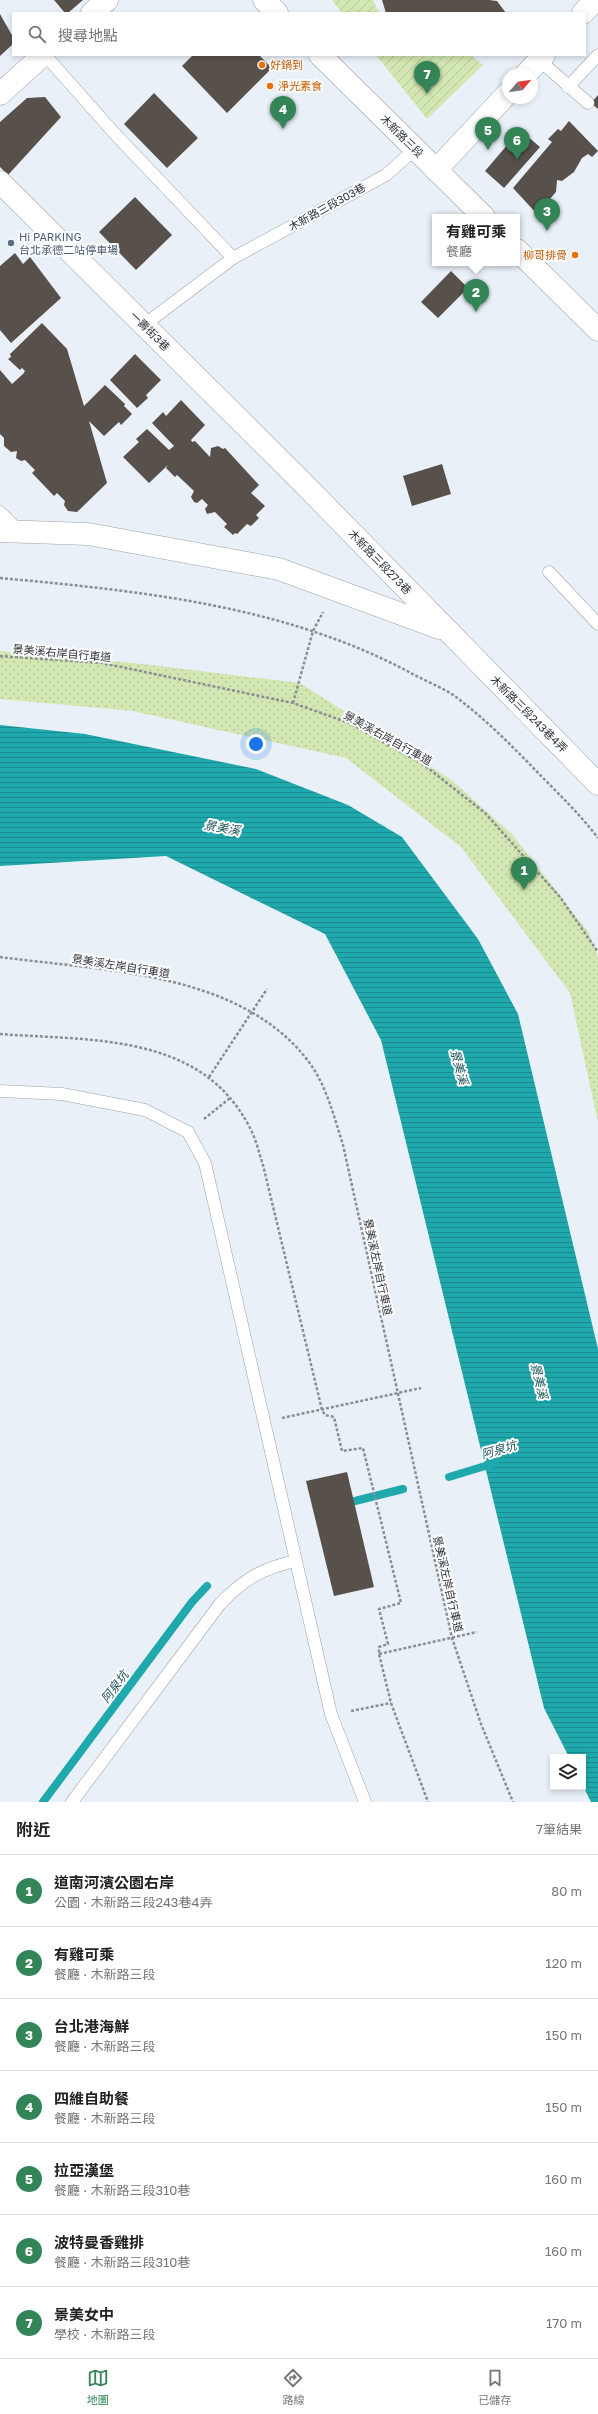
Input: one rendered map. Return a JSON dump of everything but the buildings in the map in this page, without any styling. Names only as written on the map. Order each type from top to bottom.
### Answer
[{"type":"street","points":[[93,12],[107,0]]},
{"type":"street","points":[[264,0],[276,12]]},
{"type":"street","points":[[584,12],[595,0]]},
{"type":"street","points":[[0,94],[43,56]]},
{"type":"street","name":"木新路三段","points":[[321,56],[481,214]]},
{"type":"street","points":[[436,170],[502,99]]},
{"type":"street","name":"一壽街3巷","points":[[0,182],[300,480]]},
{"type":"street","points":[[520,253],[598,330]]},
{"type":"street","name":"木新路三段273巷","points":[[300,480],[453,637]]},
{"type":"street","points":[[10,531],[88,534],[279,569],[453,637]]},
{"type":"street","name":"木新路三段243巷4弄","points":[[453,637],[598,784]]},
{"type":"lane","points":[[568,87],[598,55]]},
{"type":"lane","points":[[45,56],[233,258]]},
{"type":"lane","points":[[536,63],[588,104]]},
{"type":"lane","name":"木新路三段303巷","points":[[144,325],[233,258],[386,175],[415,149]]},
{"type":"lane","points":[[0,512],[10,531]]},
{"type":"lane","points":[[549,572],[598,624]]},
{"type":"lane","points":[[0,1091],[62,1094],[145,1110],[188,1132],[204,1163],[331,1714],[365,1802]]},
{"type":"lane","points":[[72,1802],[220,1604],[239,1585],[262,1570],[295,1561]]},
{"type":"path","points":[[0,578],[105,587],[210,603],[313,631],[380,656],[455,696],[515,749],[586,822],[598,838]]},
{"type":"path","points":[[293,703],[313,631]]},
{"type":"path","name":"景美溪右岸自行車道","points":[[0,656],[102,663],[293,703],[349,723],[424,765],[484,813],[560,897],[598,952]]},
{"type":"path","name":"景美溪左岸自行車道","points":[[0,957],[160,978],[205,991],[252,1013],[285,1036],[309,1062],[326,1090],[343,1145],[452,1638],[481,1724],[513,1802]]},
{"type":"path","points":[[209,1078],[267,989]]},
{"type":"path","points":[[188,1132],[230,1098]]},
{"type":"path","points":[[264,1422],[421,1388]]},
{"type":"path","points":[[322,1410],[325,1415],[334,1417],[342,1451],[363,1448],[401,1603],[379,1609],[388,1644],[379,1647],[379,1654],[391,1703],[428,1802]]},
{"type":"path","points":[[379,1654],[477,1632]]},
{"type":"path","points":[[331,1714],[391,1703]]},
{"type":"green space","points":[[332,0],[373,0],[379,12],[341,12]]},
{"type":"green space","points":[[377,56],[472,56],[483,65],[427,119]]},
{"type":"green space","points":[[0,651],[143,664],[300,683],[450,779],[512,834],[589,933],[598,957],[598,1122],[570,993],[461,847],[346,758],[133,711],[0,699]]},
{"type":"water","name":"景美溪","points":[[0,725],[85,734],[256,769],[348,805],[402,837],[478,939],[518,1014],[598,1349],[598,1802],[591,1802],[585,1790],[586,1754],[567,1754],[544,1708],[381,1040],[325,934],[166,856],[0,866]]},
{"type":"waterway","name":"阿泉坑","points":[[449,1477],[495,1463]]},
{"type":"waterway","name":"阿泉坑","points":[[355,1501],[403,1489]]},
{"type":"waterway","name":"阿泉坑","points":[[43,1802],[192,1602],[207,1586]]},
{"type":"place","name":"好鍋到","points":[[262,65]]},
{"type":"place","name":"淨光素食","points":[[270,86]]},
{"type":"place","name":"景美女中","points":[[427,94]]},
{"type":"place","name":"四維自助餐","points":[[283,129]]},
{"type":"place","name":"拉亞漢堡","points":[[488,150]]},
{"type":"place","name":"波特曼香雞排","points":[[517,160]]},
{"type":"place","name":"台北港海鮮","points":[[547,231]]},
{"type":"place","name":"Hi PARKING 台北承德二站停車場","points":[[11,243]]},
{"type":"place","name":"柳哥排骨","points":[[575,255]]},
{"type":"place","name":"有雞可乘","points":[[476,312]]},
{"type":"place","name":"道南河濱公園右岸","points":[[524,890]]}]
